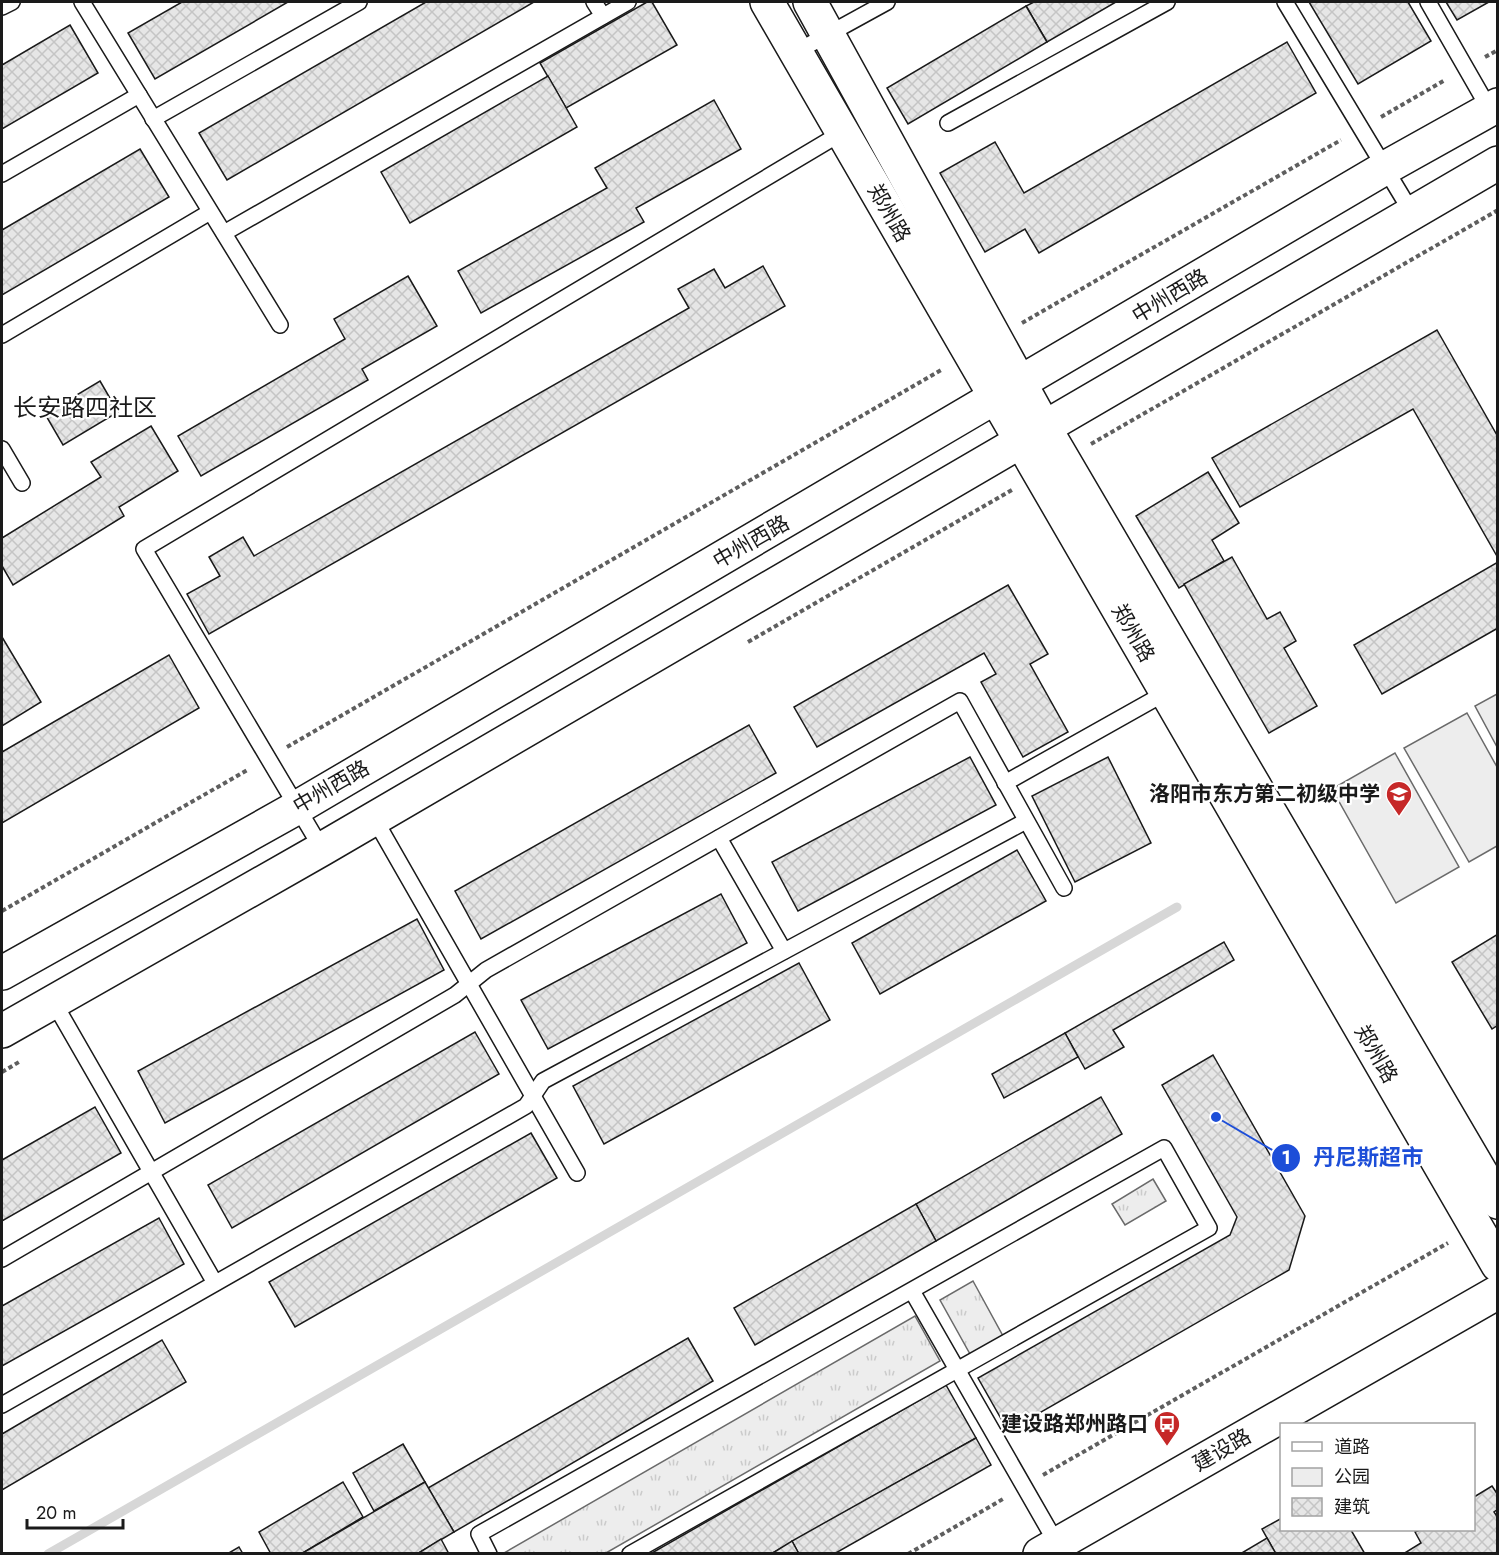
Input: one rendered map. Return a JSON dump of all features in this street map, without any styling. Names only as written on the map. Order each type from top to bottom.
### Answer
[{"type":"street","name":"郑州路","points":[[767,2],[843,132],[982,346],[1032,435],[1167,692],[1497,1265]]},
{"type":"street","name":"郑州路","points":[[810,2],[829,34],[982,346]]},
{"type":"street","name":"中州西路","points":[[2,973],[298,807],[1385,168],[1495,113]]},
{"type":"street","points":[[2,1031],[322,849],[1497,163]]},
{"type":"street","name":"郑州路","points":[[1032,435],[1497,1202]]},
{"type":"street","name":"建设路","points":[[1058,1550],[1497,1292]]},
{"type":"street","points":[[1306,1423],[1497,1314]]},
{"type":"street","name":"建设路","points":[[1058,1550],[1280,1438]]},
{"type":"lane","points":[[2,7],[12,2]]},
{"type":"lane","points":[[82,2],[280,325]]},
{"type":"lane","points":[[153,118],[359,2]]},
{"type":"lane","points":[[594,2],[603,16]]},
{"type":"lane","points":[[224,234],[628,2]]},
{"type":"lane","points":[[796,52],[887,2]]},
{"type":"lane","points":[[948,123],[1167,2]]},
{"type":"lane","points":[[1285,2],[1412,213]]},
{"type":"lane","points":[[1428,2],[1495,113]]},
{"type":"lane","points":[[2,174],[139,95]]},
{"type":"lane","points":[[322,849],[144,549],[843,132]]},
{"type":"lane","points":[[2,335],[210,212]]},
{"type":"lane","points":[[2,449],[22,483]]},
{"type":"lane","points":[[1005,783],[1167,692]]},
{"type":"lane","points":[[2,1259],[455,995],[486,970],[960,701],[1064,888]]},
{"type":"lane","points":[[374,818],[577,1173]]},
{"type":"lane","points":[[2,1405],[526,1106],[543,1081],[1026,821]]},
{"type":"lane","points":[[719,838],[784,951]]},
{"type":"lane","points":[[53,1001],[215,1283]]},
{"type":"lane","points":[[489,1554],[478,1534],[1164,1148],[1209,1228],[630,1554]]},
{"type":"lane","points":[[912,1291],[1024,1486],[1058,1550]]},
{"type":"path","points":[[2,911],[1497,50]]},
{"type":"path","points":[[908,1554],[1475,1227]]},
{"type":"green space","points":[[1497,694],[1497,747],[1475,706]]},
{"type":"green space","points":[[1467,713],[1497,767],[1497,846],[1469,862],[1404,748]]},
{"type":"green space","points":[[1395,753],[1459,867],[1396,903],[1332,789]]},
{"type":"green space","points":[[1153,1179],[1166,1201],[1125,1225],[1112,1204]]},
{"type":"green space","points":[[973,1281],[1003,1336],[970,1354],[940,1300]]},
{"type":"green space","points":[[915,1316],[940,1361],[606,1553],[504,1553]]},
{"type":"building","points":[[182,2],[288,2],[155,79],[128,33]]},
{"type":"building","points":[[426,2],[534,2],[227,180],[199,133]]},
{"type":"building","points":[[647,2],[652,2],[677,45],[566,108],[540,63]]},
{"type":"building","points":[[1034,2],[1116,2],[1047,42],[1026,6]]},
{"type":"building","points":[[1309,2],[1408,2],[1431,41],[1358,84]]},
{"type":"building","points":[[1446,2],[1489,2],[1457,20]]},
{"type":"building","points":[[1026,6],[1047,42],[908,124],[887,88]]},
{"type":"building","points":[[70,25],[98,73],[2,129],[2,65]]},
{"type":"building","points":[[1287,42],[1316,93],[1039,253],[1025,229],[985,252],[940,173],[995,142],[1024,193]]},
{"type":"building","points":[[548,76],[577,127],[410,223],[381,172]]},
{"type":"building","points":[[714,100],[741,149],[636,208],[644,222],[481,313],[458,271],[607,188],[595,168]]},
{"type":"building","points":[[140,149],[169,197],[2,295],[2,230]]},
{"type":"building","points":[[763,266],[785,306],[209,634],[187,594],[220,576],[209,557],[243,537],[254,556],[689,308],[678,289],[714,269],[725,288]]},
{"type":"building","points":[[408,276],[437,326],[362,369],[368,380],[201,476],[178,436],[345,339],[334,319]]},
{"type":"building","points":[[1437,330],[1498,437],[1498,558],[1413,409],[1240,507],[1212,458]]},
{"type":"building","points":[[100,381],[118,412],[63,445],[45,414]]},
{"type":"building","points":[[151,426],[178,471],[119,507],[124,516],[13,585],[2,566],[2,538],[101,477],[91,462]]},
{"type":"building","points":[[1208,472],[1239,523],[1212,540],[1224,561],[1179,588],[1136,516]]},
{"type":"building","points":[[1232,557],[1267,619],[1280,612],[1296,641],[1284,648],[1317,706],[1269,733],[1184,584]]},
{"type":"building","points":[[1498,562],[1498,628],[1382,694],[1354,645]]},
{"type":"building","points":[[1008,585],[1048,654],[1030,664],[1068,732],[1023,757],[981,682],[996,674],[984,653],[817,747],[794,707]]},
{"type":"building","points":[[2,637],[41,702],[2,726]]},
{"type":"building","points":[[169,655],[199,708],[2,823],[2,752]]},
{"type":"building","points":[[749,725],[776,773],[481,939],[455,891]]},
{"type":"building","points":[[970,757],[996,805],[798,911],[772,862]]},
{"type":"building","points":[[1108,757],[1151,843],[1075,882],[1032,796]]},
{"type":"building","points":[[1017,850],[1046,901],[880,994],[852,943]]},
{"type":"building","points":[[721,894],[747,943],[548,1049],[521,1000]]},
{"type":"building","points":[[417,919],[444,970],[165,1123],[138,1071]]},
{"type":"building","points":[[1498,934],[1498,1025],[1492,1029],[1452,962]]},
{"type":"building","points":[[1224,942],[1234,960],[1113,1030],[1124,1047],[1085,1069],[1065,1033]]},
{"type":"building","points":[[799,963],[830,1020],[604,1144],[573,1086]]},
{"type":"building","points":[[475,1032],[499,1074],[232,1228],[208,1185]]},
{"type":"building","points":[[1065,1033],[1078,1057],[1004,1098],[992,1074]]},
{"type":"building","points":[[1213,1055],[1305,1216],[1289,1270],[1008,1431],[978,1378],[1230,1235],[1237,1217],[1162,1085]]},
{"type":"building","points":[[1101,1097],[1122,1134],[936,1241],[916,1204]]},
{"type":"building","points":[[95,1107],[121,1153],[2,1221],[2,1160]]},
{"type":"building","points":[[531,1133],[557,1178],[295,1327],[269,1282]]},
{"type":"building","points":[[916,1204],[936,1241],[755,1345],[734,1308]]},
{"type":"building","points":[[159,1218],[184,1264],[2,1366],[2,1306]]},
{"type":"building","points":[[688,1338],[713,1381],[454,1532],[428,1488]]},
{"type":"building","points":[[162,1340],[186,1382],[2,1490],[2,1434]]},
{"type":"building","points":[[946,1385],[976,1438],[771,1554],[650,1554]]},
{"type":"building","points":[[976,1438],[991,1465],[834,1554],[799,1554],[792,1541]]},
{"type":"building","points":[[403,1444],[425,1482],[374,1511],[353,1473]]},
{"type":"building","points":[[343,1482],[363,1517],[301,1554],[271,1554],[259,1532]]},
{"type":"building","points":[[425,1482],[454,1532],[417,1554],[301,1554]]},
{"type":"building","points":[[1492,1486],[1498,1495],[1498,1509],[1494,1512],[1498,1518],[1498,1554],[1403,1554],[1421,1543],[1415,1532],[1418,1531],[1475,1531],[1475,1496]]},
{"type":"building","points":[[1280,1519],[1280,1531],[1352,1531],[1365,1554],[1276,1554],[1262,1529]]},
{"type":"building","points":[[1267,1538],[1276,1554],[1240,1554]]},
{"type":"building","points":[[441,1539],[449,1554],[417,1554]]},
{"type":"building","points":[[792,1541],[799,1554],[771,1554]]},
{"type":"building","points":[[239,1547],[243,1554],[227,1554]]},
{"type":"waterway","points":[[48,1554],[1177,907]]},
{"type":"place","name":"洛阳市东方第二初级中学","points":[[1399,817]]},
{"type":"place","name":"丹尼斯超市","points":[[1216,1117]]},
{"type":"place","name":"建设路郑州路口","points":[[1167,1447]]},
{"type":"district","name":"长安路四社区","points":[[85,408]]}]
